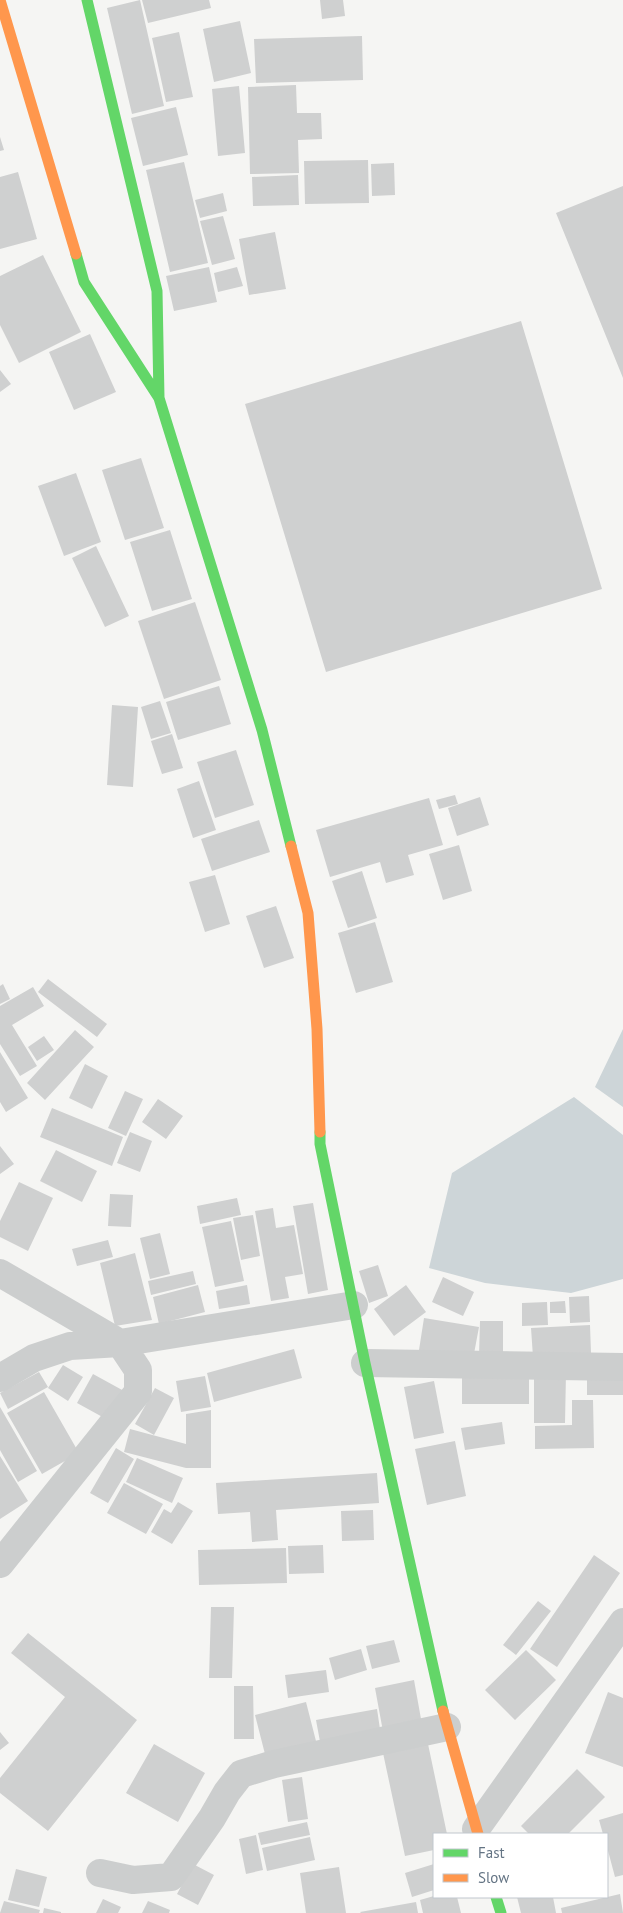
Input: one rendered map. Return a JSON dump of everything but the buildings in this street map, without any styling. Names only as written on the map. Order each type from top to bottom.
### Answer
[{"type":"main road","points":[[0,0],[84,282],[159,398]]},
{"type":"main road","points":[[86,0],[156,291],[159,398],[262,730],[308,914],[317,1029],[320,1144],[366,1363],[447,1727],[477,1831]]},
{"type":"main road","points":[[496,1898],[501,1913]]},
{"type":"street","points":[[0,1273],[120,1343],[138,1370],[138,1392],[0,1564]]},
{"type":"street","points":[[0,1378],[34,1358],[70,1346],[120,1343],[354,1305]]},
{"type":"street","points":[[366,1363],[623,1367]]},
{"type":"street","points":[[477,1831],[623,1622]]},
{"type":"street","points":[[100,1873],[133,1880],[170,1877],[241,1774],[274,1764],[447,1727]]},
{"type":"shaded area","points":[[623,1029],[623,1107],[595,1087]]},
{"type":"shaded area","points":[[574,1097],[623,1135],[623,1279],[571,1293],[485,1283],[429,1268],[452,1173]]},
{"type":"traffic: fast","points":[[87,0],[157,291],[159,398]]},
{"type":"traffic: fast","points":[[76,254],[84,282],[159,398],[262,730],[291,846]]},
{"type":"traffic: fast","points":[[320,1132],[320,1144],[365,1363],[443,1711]]},
{"type":"traffic: fast","points":[[496,1898],[501,1913]]},
{"type":"traffic: slow","points":[[0,0],[76,254]]},
{"type":"traffic: slow","points":[[291,846],[308,913],[317,1029],[320,1132]]},
{"type":"traffic: slow","points":[[443,1711],[478,1833]]}]
